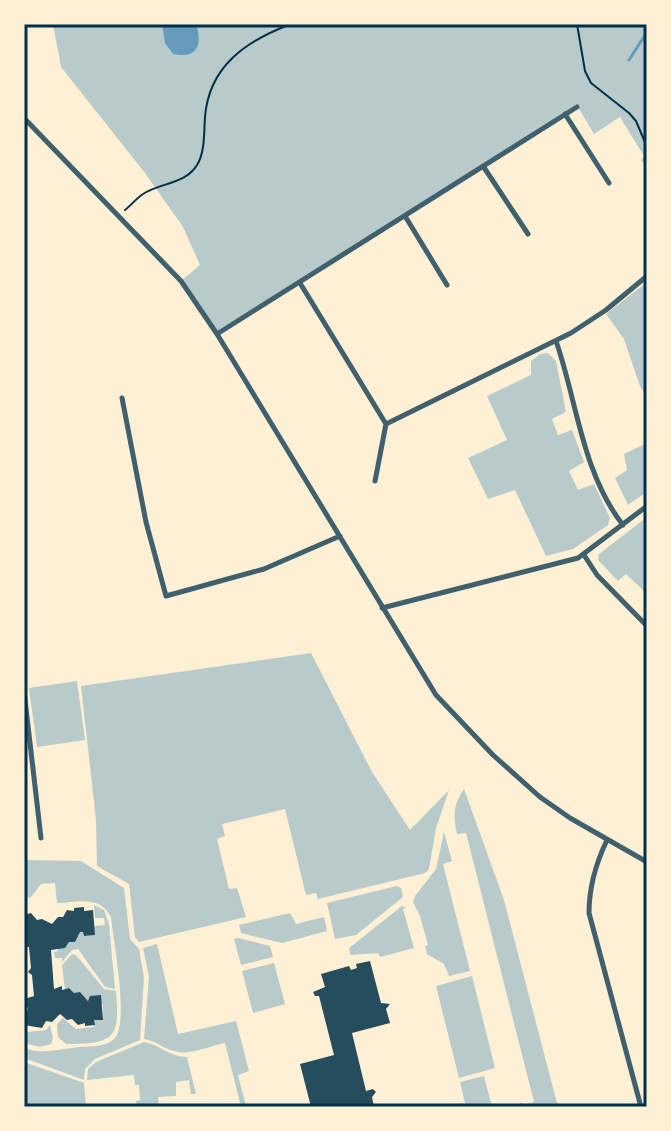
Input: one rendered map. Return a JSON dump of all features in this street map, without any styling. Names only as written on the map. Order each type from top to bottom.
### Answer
[{"type":"street","points":[[217,334],[577,107]]},
{"type":"street","points":[[565,114],[609,183]]},
{"type":"street","points":[[24,118],[181,281],[217,334],[436,695],[540,797],[647,862]]},
{"type":"street","points":[[483,166],[528,234]]},
{"type":"street","points":[[405,216],[447,285]]},
{"type":"street","points":[[386,424],[556,341],[597,317],[647,276]]},
{"type":"street","points":[[300,283],[386,424],[375,481]]},
{"type":"street","points":[[556,341],[586,448],[608,501],[623,525]]},
{"type":"street","points":[[122,398],[146,522],[166,596],[264,569],[340,536]]},
{"type":"street","points":[[382,608],[584,555],[647,506]]},
{"type":"street","points":[[584,555],[597,575],[647,626]]},
{"type":"street","points":[[24,691],[41,838]]},
{"type":"street","points":[[607,840],[589,893],[589,913],[641,1107]]},
{"type":"path","points":[[118,216],[145,193],[169,185],[198,165],[213,80],[223,67],[250,45],[291,24]]},
{"type":"path","points":[[577,24],[585,71],[591,83],[629,113],[636,121],[647,147]]},
{"type":"shaded area","points":[[53,24],[647,24],[647,168],[641,160],[644,156],[620,117],[594,134],[578,107],[217,334],[181,281],[200,265],[183,227],[145,173],[61,67]]},
{"type":"shaded area","points":[[647,282],[647,398],[624,339],[606,314]]},
{"type":"shaded area","points":[[548,353],[556,361],[566,412],[552,419],[558,435],[572,430],[584,462],[569,471],[578,490],[594,484],[610,518],[608,525],[573,549],[546,556],[515,490],[488,499],[468,458],[507,440],[487,396],[531,375],[531,361],[540,354]]},
{"type":"shaded area","points":[[647,443],[647,492],[628,505],[615,478],[627,470],[624,454]]},
{"type":"shaded area","points":[[647,517],[646,593],[626,574],[618,581],[598,560],[599,554]]},
{"type":"shaded area","points":[[311,653],[372,772],[410,830],[449,790],[436,828],[429,869],[425,873],[318,899],[316,893],[306,895],[285,809],[222,824],[225,836],[217,839],[229,889],[237,888],[246,917],[139,942],[135,937],[129,884],[97,866],[96,820],[81,686]]},
{"type":"shaded area","points":[[77,681],[85,740],[37,747],[29,688]]},
{"type":"shaded area","points":[[464,789],[504,900],[558,1107],[528,1107],[527,1104],[534,1102],[466,833],[457,834],[456,806]]},
{"type":"shaded area","points":[[444,832],[452,861],[443,864],[470,971],[449,976],[444,964],[427,954],[425,946],[428,945],[413,902],[436,869]]},
{"type":"shaded area","points":[[24,860],[81,861],[124,888],[130,939],[139,949],[144,978],[140,1040],[95,1059],[85,1069],[84,1080],[24,1058],[24,1048],[51,1051],[102,1045],[114,1039],[119,1030],[121,1000],[111,917],[101,905],[95,903],[57,903],[55,883],[41,884],[31,897],[24,899]]},
{"type":"shaded area","points":[[397,886],[401,888],[403,897],[356,935],[335,939],[327,903]]},
{"type":"shaded area","points":[[94,905],[104,910],[109,924],[115,989],[105,987],[78,949],[72,950],[62,962],[62,958],[55,958],[54,952],[65,948],[69,942],[75,942],[80,932],[84,936],[94,935],[94,926],[105,925],[104,918],[95,918]]},
{"type":"shaded area","points":[[402,906],[406,908],[403,909],[414,948],[380,957],[378,953],[350,955],[349,948]]},
{"type":"shaded area","points":[[290,913],[296,924],[324,917],[327,931],[282,943],[241,933],[239,925]]},
{"type":"shaded area","points":[[234,939],[270,946],[273,957],[241,965]]},
{"type":"shaded area","points":[[157,944],[178,1034],[236,1021],[249,1071],[238,1075],[246,1106],[241,1107],[225,1043],[180,1052],[144,1039],[149,977],[143,948]]},
{"type":"shaded area","points":[[72,954],[104,989],[116,991],[115,1028],[104,1040],[66,1044],[58,1037],[57,1024],[63,1018],[76,1029],[94,1027],[94,1020],[103,1019],[103,1004],[88,1001],[80,992],[74,993],[69,988],[65,990],[62,965]]},
{"type":"shaded area","points":[[274,963],[285,1004],[253,1013],[242,971]]},
{"type":"shaded area","points":[[472,976],[495,1068],[459,1078],[436,986]]},
{"type":"shaded area","points":[[50,1025],[51,1044],[40,1047],[24,1043],[24,1030],[46,1030]]},
{"type":"shaded area","points":[[144,1042],[187,1057],[196,1094],[191,1094],[189,1080],[176,1082],[176,1096],[158,1097],[159,1107],[137,1107],[139,1085],[135,1085],[134,1075],[87,1080],[88,1069],[96,1062]]},
{"type":"shaded area","points":[[24,1062],[84,1083],[86,1107],[24,1107]]},
{"type":"shaded area","points":[[484,1076],[492,1107],[466,1107],[460,1082]]},
{"type":"water","points":[[162,24],[196,24],[199,38],[196,49],[188,54],[173,54],[165,43]]},
{"type":"building","points":[[84,907],[84,911],[93,910],[95,935],[84,936],[80,932],[75,942],[69,942],[65,948],[51,950],[54,989],[62,986],[62,990],[69,988],[74,993],[80,992],[88,1001],[90,996],[101,995],[103,1020],[94,1020],[95,1025],[85,1026],[85,1023],[78,1025],[60,1014],[52,1022],[46,1021],[42,1028],[24,1025],[28,1008],[24,999],[34,996],[32,975],[28,972],[31,968],[29,947],[24,947],[24,915],[31,913],[37,920],[52,924],[67,910]]},
{"type":"building","points":[[370,961],[381,1003],[390,1004],[386,1009],[390,1023],[352,1033],[366,1091],[373,1089],[376,1092],[372,1097],[374,1107],[311,1107],[300,1064],[334,1055],[319,996],[313,992],[325,987],[321,974],[349,966],[351,970],[357,968],[356,964]]},
{"type":"waterway","points":[[629,60],[647,32]]}]
